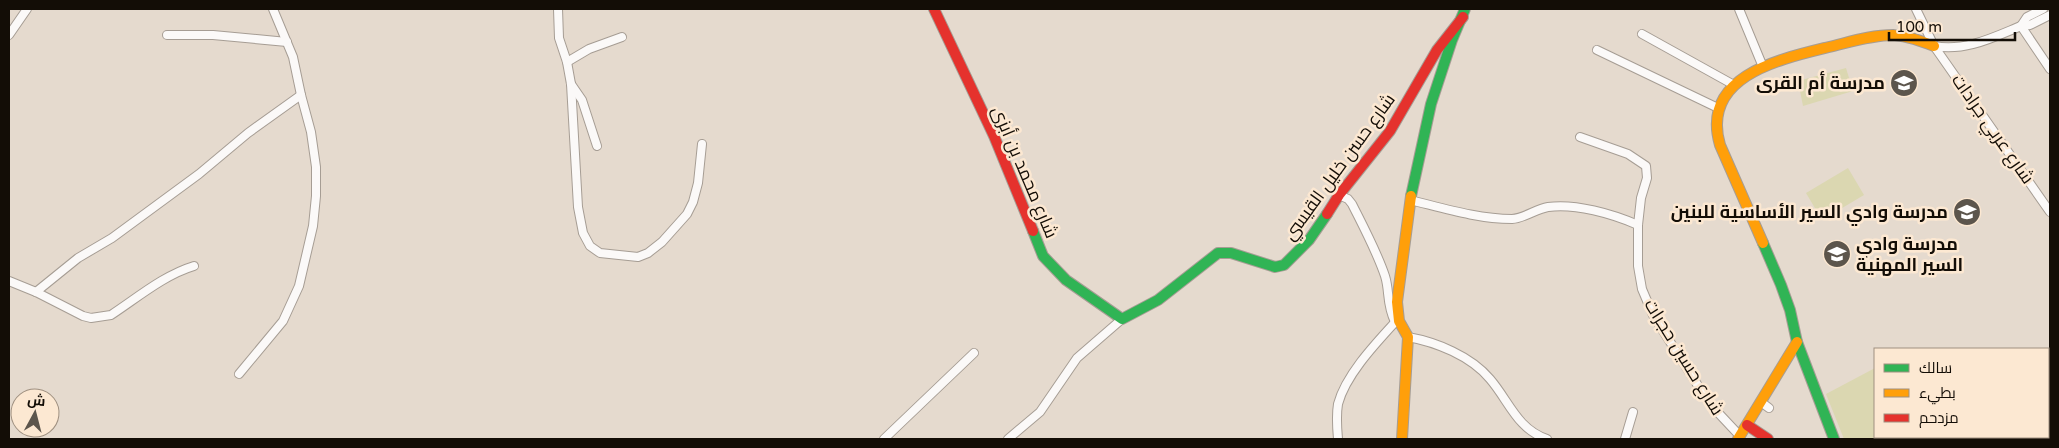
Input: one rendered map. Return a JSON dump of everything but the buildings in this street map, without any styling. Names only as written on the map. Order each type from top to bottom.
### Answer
[{"type":"main road","name":"شارع محمد بن أبزى","points":[[934,9],[994,136],[1044,256],[1066,280],[1122,319]]},
{"type":"main road","name":"شارع حسن خليل القيسي","points":[[1122,319],[1158,300],[1218,253],[1231,253],[1275,267],[1284,265],[1309,240],[1339,195],[1390,131],[1437,50],[1464,13]]},
{"type":"main road","name":"شارع حسن خليل القيسي","points":[[1408,337],[1396,320],[1410,200],[1418,157],[1442,72],[1453,38],[1464,13]]},
{"type":"main road","points":[[1834,439],[1797,342],[1792,316],[1781,285],[1720,145],[1716,128],[1718,108],[1734,85],[1763,67],[1806,53],[1878,36],[1910,37],[1934,46]]},
{"type":"main road","points":[[1402,439],[1408,337]]},
{"type":"main road","points":[[1739,438],[1747,425],[1765,405],[1797,342]]},
{"type":"main road","points":[[1747,425],[1768,439]]},
{"type":"street","points":[[9,35],[27,9]]},
{"type":"street","points":[[239,374],[283,321],[299,286],[305,264],[316,196],[316,167],[311,132],[293,58],[273,9]]},
{"type":"street","points":[[558,9],[559,38],[567,62],[571,84],[577,194],[581,226],[590,246],[600,253],[638,257],[648,253],[669,234],[687,214],[693,202],[698,183],[702,144]]},
{"type":"street","points":[[1739,9],[1763,67]]},
{"type":"street","name":"شارع عربي جرادات","points":[[1916,9],[1934,46],[2050,212]]},
{"type":"street","points":[[2022,26],[2027,17],[2043,9]]},
{"type":"street","points":[[1934,46],[1952,48],[1970,45],[2022,26],[2030,25],[2050,16]]},
{"type":"street","points":[[2022,26],[2050,68]]},
{"type":"street","points":[[1642,34],[1734,85]]},
{"type":"street","points":[[166,35],[213,35],[287,42]]},
{"type":"street","points":[[567,62],[589,49],[622,37]]},
{"type":"street","points":[[1597,50],[1718,108]]},
{"type":"street","points":[[571,84],[582,100],[597,146]]},
{"type":"street","points":[[36,292],[78,258],[112,238],[199,174],[248,133],[301,95]]},
{"type":"street","name":"شارع حسين حجرات","points":[[1580,137],[1628,154],[1646,166],[1647,178],[1641,198],[1638,225],[1639,275],[1646,300],[1661,328],[1709,403],[1739,438]]},
{"type":"street","points":[[1338,439],[1337,415],[1342,395],[1361,363],[1396,320],[1388,305],[1386,280],[1382,268],[1350,201],[1339,195]]},
{"type":"street","points":[[1410,200],[1453,210],[1508,218],[1521,217],[1546,207],[1574,208],[1605,214],[1638,225]]},
{"type":"street","points":[[9,281],[36,292],[83,316],[100,318],[111,315],[168,278],[194,266]]},
{"type":"street","name":"شارع حسن خليل القيسي","points":[[1008,439],[1040,412],[1078,358],[1122,319]]},
{"type":"street","points":[[1408,337],[1442,347],[1482,371],[1493,383],[1516,418],[1543,439]]},
{"type":"street","points":[[884,439],[974,354]]},
{"type":"street","points":[[1625,439],[1633,412]]},
{"type":"shaded area","points":[[1846,68],[1853,91],[1803,106],[1798,81]]},
{"type":"shaded area","points":[[1848,168],[1864,195],[1822,220],[1806,193]]},
{"type":"shaded area","points":[[1874,369],[1874,438],[1980,439],[1844,439],[1826,394]]},
{"type":"traffic: fast","points":[[1411,196],[1431,104],[1452,40],[1465,9]]},
{"type":"traffic: fast","points":[[1033,231],[1043,256],[1066,280],[1122,319],[1158,300],[1218,253],[1231,253],[1275,267],[1284,265],[1309,240],[1327,214]]},
{"type":"traffic: fast","points":[[1763,243],[1781,285],[1790,310],[1797,342],[1834,439]]},
{"type":"traffic: slow","points":[[1763,243],[1720,145],[1717,121],[1722,102],[1733,87],[1749,75],[1768,65],[1809,52],[1869,37],[1893,35],[1914,39],[1934,46]]},
{"type":"traffic: slow","points":[[1402,439],[1408,337],[1399,321],[1397,302],[1411,196]]},
{"type":"traffic: slow","points":[[1738,439],[1797,342]]},
{"type":"traffic: jam","points":[[934,9],[994,136],[1033,231]]},
{"type":"traffic: jam","points":[[1327,214],[1339,195],[1390,131],[1437,50],[1463,17]]},
{"type":"traffic: jam","points":[[1747,425],[1768,439]]},
{"type":"place","name":"مدرسة أم القرى","points":[[1904,83]]},
{"type":"place","name":"مدرسة وادي السير الأساسية للبنين","points":[[1967,212]]},
{"type":"place","name":"مدرسة وادي السير المهنية","points":[[1837,254]]}]
